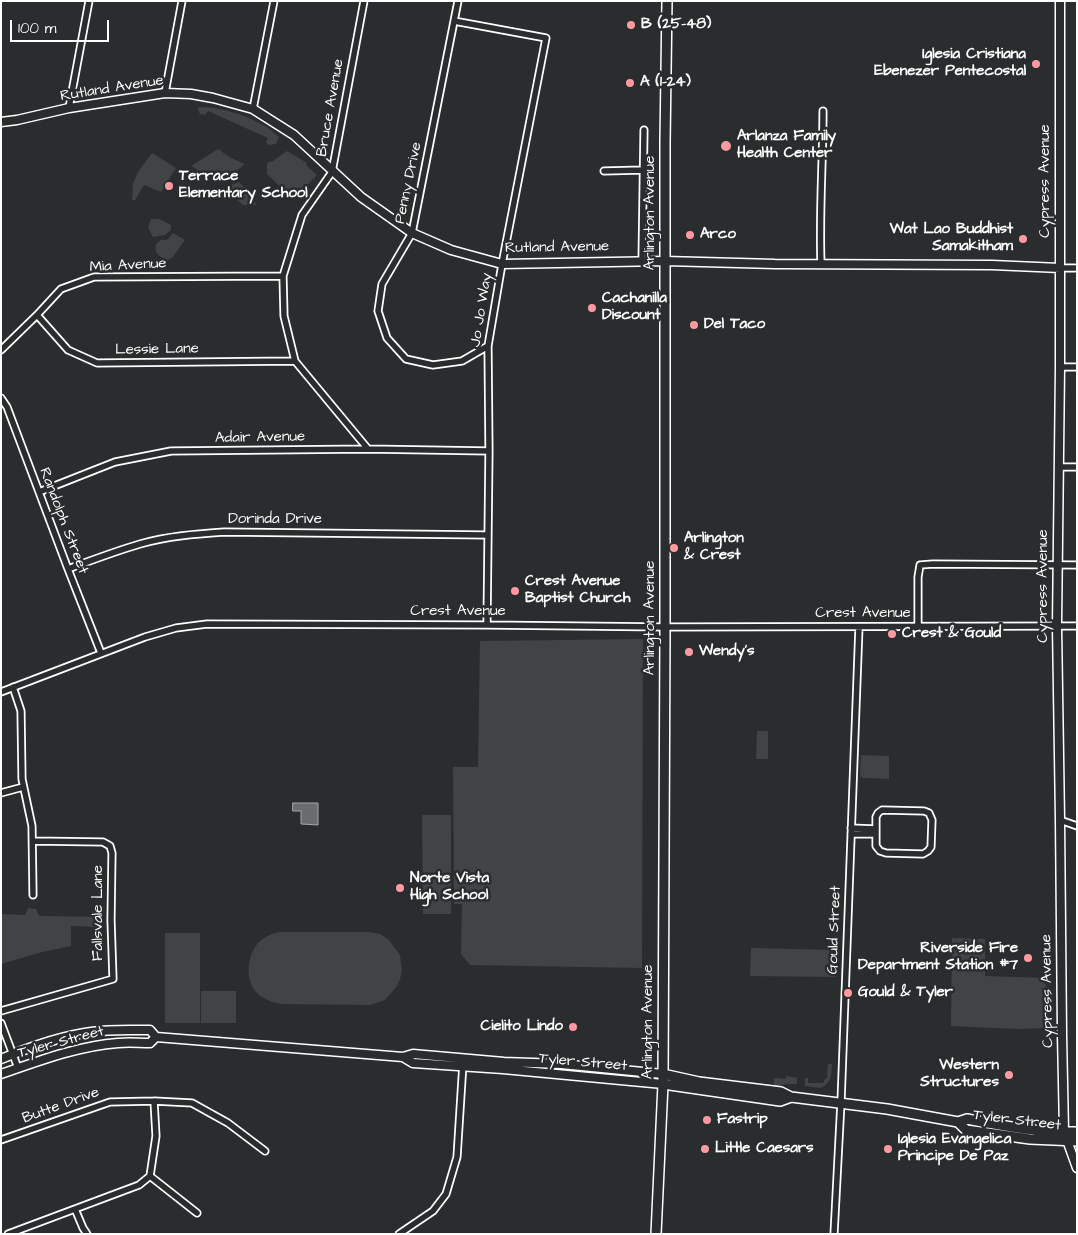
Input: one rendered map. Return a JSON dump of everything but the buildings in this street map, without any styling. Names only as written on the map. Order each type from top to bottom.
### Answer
[{"type":"main road","name":"Arlington Avenue","points":[[656,1234],[663,1084],[667,1]]},
{"type":"main road","name":"Tyler Street","points":[[663,1074],[699,1082],[781,1092],[791,1097],[841,1102],[919,1115],[958,1122],[966,1130],[1036,1140],[1069,1138],[1077,1132]]},
{"type":"main road","name":"Tyler Street","points":[[663,1084],[780,1101],[791,1097]]},
{"type":"street","points":[[69,108],[89,1]]},
{"type":"street","points":[[165,93],[182,1]]},
{"type":"street","points":[[253,110],[274,1]]},
{"type":"street","name":"Bruce Avenue","points":[[364,1],[332,172],[302,214],[283,276],[284,316],[295,361],[368,450]]},
{"type":"street","name":"Penny Drive","points":[[458,1],[412,232],[382,284],[378,311],[387,338],[406,359],[433,364],[462,361],[488,346]]},
{"type":"street","name":"Cypress Avenue","points":[[1060,1],[1060,367],[1057,626],[1060,820],[1069,1138],[1077,1168]]},
{"type":"street","name":"Jo Jo Way","points":[[454,21],[546,38],[488,346],[487,625]]},
{"type":"street","name":"Rutland Avenue","points":[[1,122],[69,108],[165,93],[191,94],[213,98],[253,110],[294,135],[361,198],[412,232],[451,250],[502,264],[665,261],[992,265],[1077,268]]},
{"type":"street","points":[[821,264],[822,111]]},
{"type":"street","points":[[642,261],[644,130]]},
{"type":"street","points":[[604,171],[643,170]]},
{"type":"street","name":"Mia Avenue","points":[[1,350],[62,289],[94,277],[283,276]]},
{"type":"street","name":"Lessie Lane","points":[[36,315],[68,350],[97,363],[295,361]]},
{"type":"street","points":[[1060,367],[1077,367]]},
{"type":"street","name":"Randolph Street","points":[[1,398],[7,407],[101,653]]},
{"type":"street","name":"Adair Avenue","points":[[39,492],[115,462],[170,451],[489,451]]},
{"type":"street","points":[[1059,467],[1077,467]]},
{"type":"street","name":"Dorinda Drive","points":[[68,569],[142,543],[199,534],[224,532],[487,535]]},
{"type":"street","points":[[918,627],[918,577],[920,566],[933,564],[1077,565]]},
{"type":"street","name":"Crest Avenue","points":[[1,692],[101,653],[167,630],[207,624],[665,627],[1077,626]]},
{"type":"street","name":"Gould Street","points":[[834,1234],[841,1102],[859,627]]},
{"type":"street","points":[[13,688],[21,711],[23,787],[30,814],[33,841],[33,895]]},
{"type":"street","points":[[1,793],[23,787]]},
{"type":"street","points":[[886,810],[922,810],[931,815],[931,847],[930,850],[923,854],[886,853],[879,850],[876,846],[876,831],[876,817],[878,813],[886,810]]},
{"type":"street","points":[[1060,820],[1077,826]]},
{"type":"street","points":[[851,831],[876,831]]},
{"type":"street","name":"Fallsvale Lane","points":[[1,1011],[113,979],[111,920],[112,853],[110,846],[103,842],[33,841]]},
{"type":"street","points":[[1,1023],[18,1068]]},
{"type":"street","name":"Tyler Street","points":[[1,1059],[63,1037],[116,1030],[150,1030],[156,1037],[403,1057],[413,1063],[504,1062],[560,1064],[663,1074]]},
{"type":"street","name":"Tyler Street","points":[[1,1074],[64,1053],[92,1046],[120,1042],[150,1043],[156,1037]]},
{"type":"street","points":[[399,1234],[433,1211],[446,1194],[457,1157],[464,1062]]},
{"type":"street","name":"Tyler Street","points":[[464,1062],[663,1084]]},
{"type":"street","points":[[8,1234],[139,1185],[150,1176],[156,1136],[154,1101]]},
{"type":"street","name":"Butte Drive","points":[[1,1140],[110,1102],[154,1101],[192,1103],[228,1123],[265,1151]]},
{"type":"street","points":[[150,1176],[197,1213]]},
{"type":"street","points":[[75,1209],[87,1234]]},
{"type":"shaded area","points":[[199,107],[216,108],[240,114],[265,126],[279,137],[276,144],[268,145],[266,142],[268,138],[208,111],[205,115],[200,114]]},
{"type":"shaded area","points":[[218,149],[231,158],[245,164],[221,183],[191,166]]},
{"type":"shaded area","points":[[287,151],[307,163],[306,165],[317,175],[303,189],[301,188],[294,200],[267,174],[267,163]]},
{"type":"shaded area","points":[[152,153],[176,168],[161,192],[144,185],[135,200],[132,200],[133,184],[138,172]]},
{"type":"shaded area","points":[[239,182],[253,196],[256,205],[243,205],[224,188]]},
{"type":"shaded area","points":[[151,219],[159,219],[171,225],[171,230],[165,235],[153,237],[148,227]]},
{"type":"shaded area","points":[[173,233],[185,240],[172,258],[167,260],[158,254],[156,244],[161,240],[167,240]]},
{"type":"shaded area","points":[[643,639],[642,968],[470,965],[461,954],[462,904],[454,904],[453,767],[478,767],[480,641]]},
{"type":"shaded area","points":[[757,731],[768,731],[768,759],[756,759]]},
{"type":"shaded area","points":[[861,755],[889,756],[889,779],[863,778],[860,776]]},
{"type":"shaded area","points":[[293,803],[318,803],[318,825],[301,824],[301,811],[293,811]]},
{"type":"shaded area","points":[[422,815],[451,815],[451,914],[423,914]]},
{"type":"shaded area","points":[[28,908],[36,909],[39,916],[101,917],[101,927],[71,926],[71,946],[1,964],[1,914],[25,915]]},
{"type":"shaded area","points":[[279,932],[369,932],[380,934],[389,940],[400,955],[402,970],[400,979],[397,986],[385,1000],[370,1005],[281,1004],[267,1000],[252,987],[249,974],[250,961],[254,948],[258,943],[268,936]]},
{"type":"shaded area","points":[[165,933],[200,933],[200,1023],[165,1023]]},
{"type":"shaded area","points":[[952,938],[985,939],[985,976],[1046,978],[1047,1028],[1017,1029],[951,1026]]},
{"type":"shaded area","points":[[751,948],[837,950],[836,977],[750,976]]},
{"type":"shaded area","points":[[201,991],[236,991],[236,1023],[201,1023]]},
{"type":"shaded area","points":[[828,1064],[832,1064],[830,1078],[827,1083],[821,1088],[805,1086],[805,1078],[808,1078],[808,1083],[824,1083],[824,1080],[827,1078]]},
{"type":"shaded area","points":[[786,1076],[797,1078],[797,1084],[774,1086],[774,1078],[786,1079]]},
{"type":"place","name":"B (25-48)","points":[[631,25]]},
{"type":"place","name":"Iglesia Cristiana Ebenezer Pentecostal","points":[[1036,64]]},
{"type":"place","name":"A (1-24)","points":[[630,83]]},
{"type":"place","name":"Arlanza Family Health Center","points":[[726,146]]},
{"type":"place","name":"Terrace Elementary School","points":[[169,186]]},
{"type":"place","name":"Arco","points":[[690,235]]},
{"type":"place","name":"Wat Lao Buddhist Samakitham","points":[[1023,239]]},
{"type":"place","name":"Cachanilla Discount","points":[[592,308]]},
{"type":"place","name":"Del Taco","points":[[694,325]]},
{"type":"place","name":"Arlington & Crest","points":[[674,548]]},
{"type":"place","name":"Crest Avenue Baptist Church","points":[[515,591]]},
{"type":"place","name":"Crest & Gould","points":[[892,634]]},
{"type":"place","name":"Wendy's","points":[[689,652]]},
{"type":"place","name":"Norte Vista High School","points":[[400,888]]},
{"type":"place","name":"Riverside Fire Department Station #7","points":[[1028,958]]},
{"type":"place","name":"Gould & Tyler","points":[[848,993]]},
{"type":"place","name":"Cielito Lindo","points":[[573,1027]]},
{"type":"place","name":"Western Structures","points":[[1009,1075]]},
{"type":"place","name":"Fastrip","points":[[707,1120]]},
{"type":"place","name":"Little Caesars","points":[[705,1149]]},
{"type":"place","name":"Iglesia Evangelica Principe De Paz","points":[[888,1149]]}]
